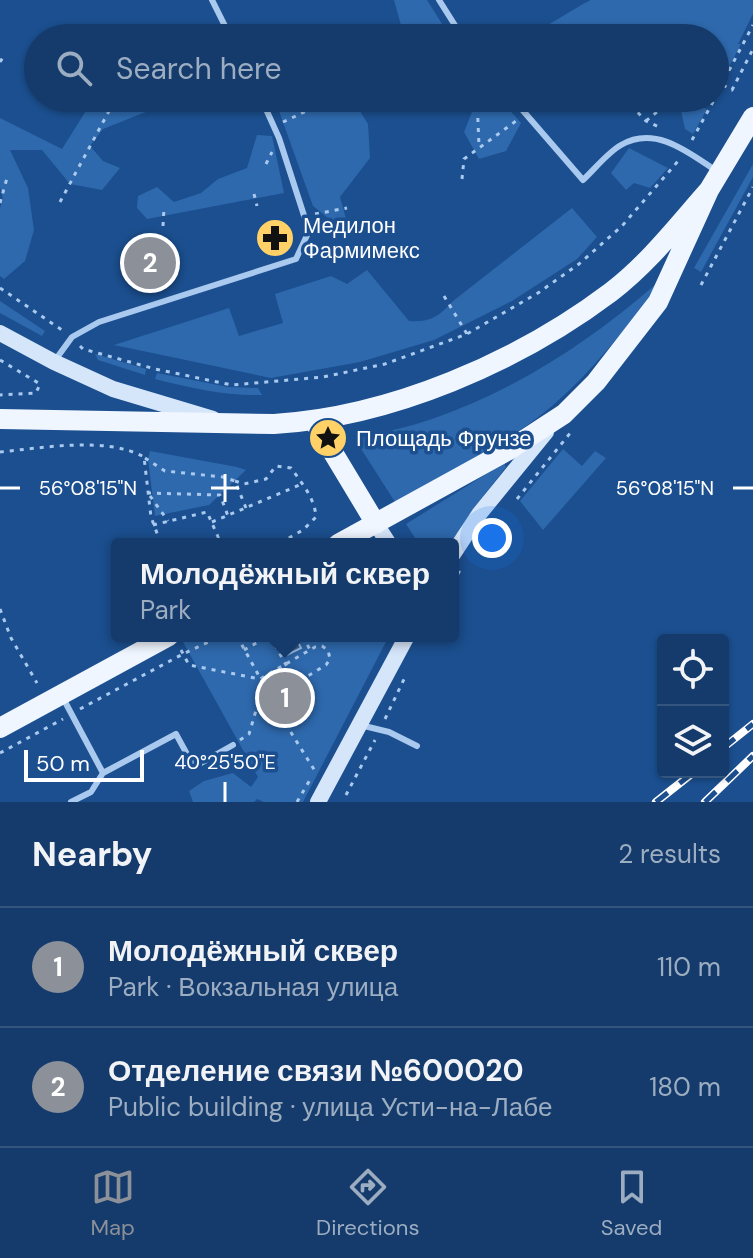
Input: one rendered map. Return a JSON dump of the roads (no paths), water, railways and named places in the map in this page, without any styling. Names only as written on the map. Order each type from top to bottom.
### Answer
[{"type":"main road","points":[[459,556],[488,502],[534,445],[596,382],[658,302],[714,181],[753,117]]},
{"type":"main road","points":[[0,419],[274,424],[314,421],[408,398],[499,360],[555,330],[624,281],[655,252],[714,181]]},
{"type":"main road","points":[[0,333],[113,389],[223,422]]},
{"type":"main road","points":[[349,538],[507,451],[564,414]]},
{"type":"main road","points":[[0,427],[45,420]]},
{"type":"main road","points":[[314,421],[385,538]]},
{"type":"main road","points":[[0,728],[158,642]]},
{"type":"main road","points":[[318,802],[404,642]]},
{"type":"lane","points":[[212,0],[224,24]]},
{"type":"lane","points":[[439,0],[454,24]]},
{"type":"lane","points":[[54,362],[72,337],[99,322],[296,259],[309,231],[268,112]]},
{"type":"lane","points":[[524,112],[583,180],[621,145],[635,140],[663,138],[686,151],[714,181]]},
{"type":"lane","points":[[61,695],[103,773]]},
{"type":"lane","points":[[360,725],[381,730],[417,746]]},
{"type":"lane","points":[[71,802],[91,792],[103,773],[176,734],[194,767],[233,745]]},
{"type":"railway","points":[[729,743],[753,724]]},
{"type":"railway","points":[[705,802],[753,756]]},
{"type":"railway","points":[[656,802],[686,778]]},
{"type":"place","name":"Медилон Фармимекс","points":[[275,238]]},
{"type":"place","name":"Отделение связи №600020","points":[[150,263]]},
{"type":"place","name":"Площадь Фрунзе","points":[[328,438]]},
{"type":"place","name":"Молодёжный сквер","points":[[285,698]]}]
